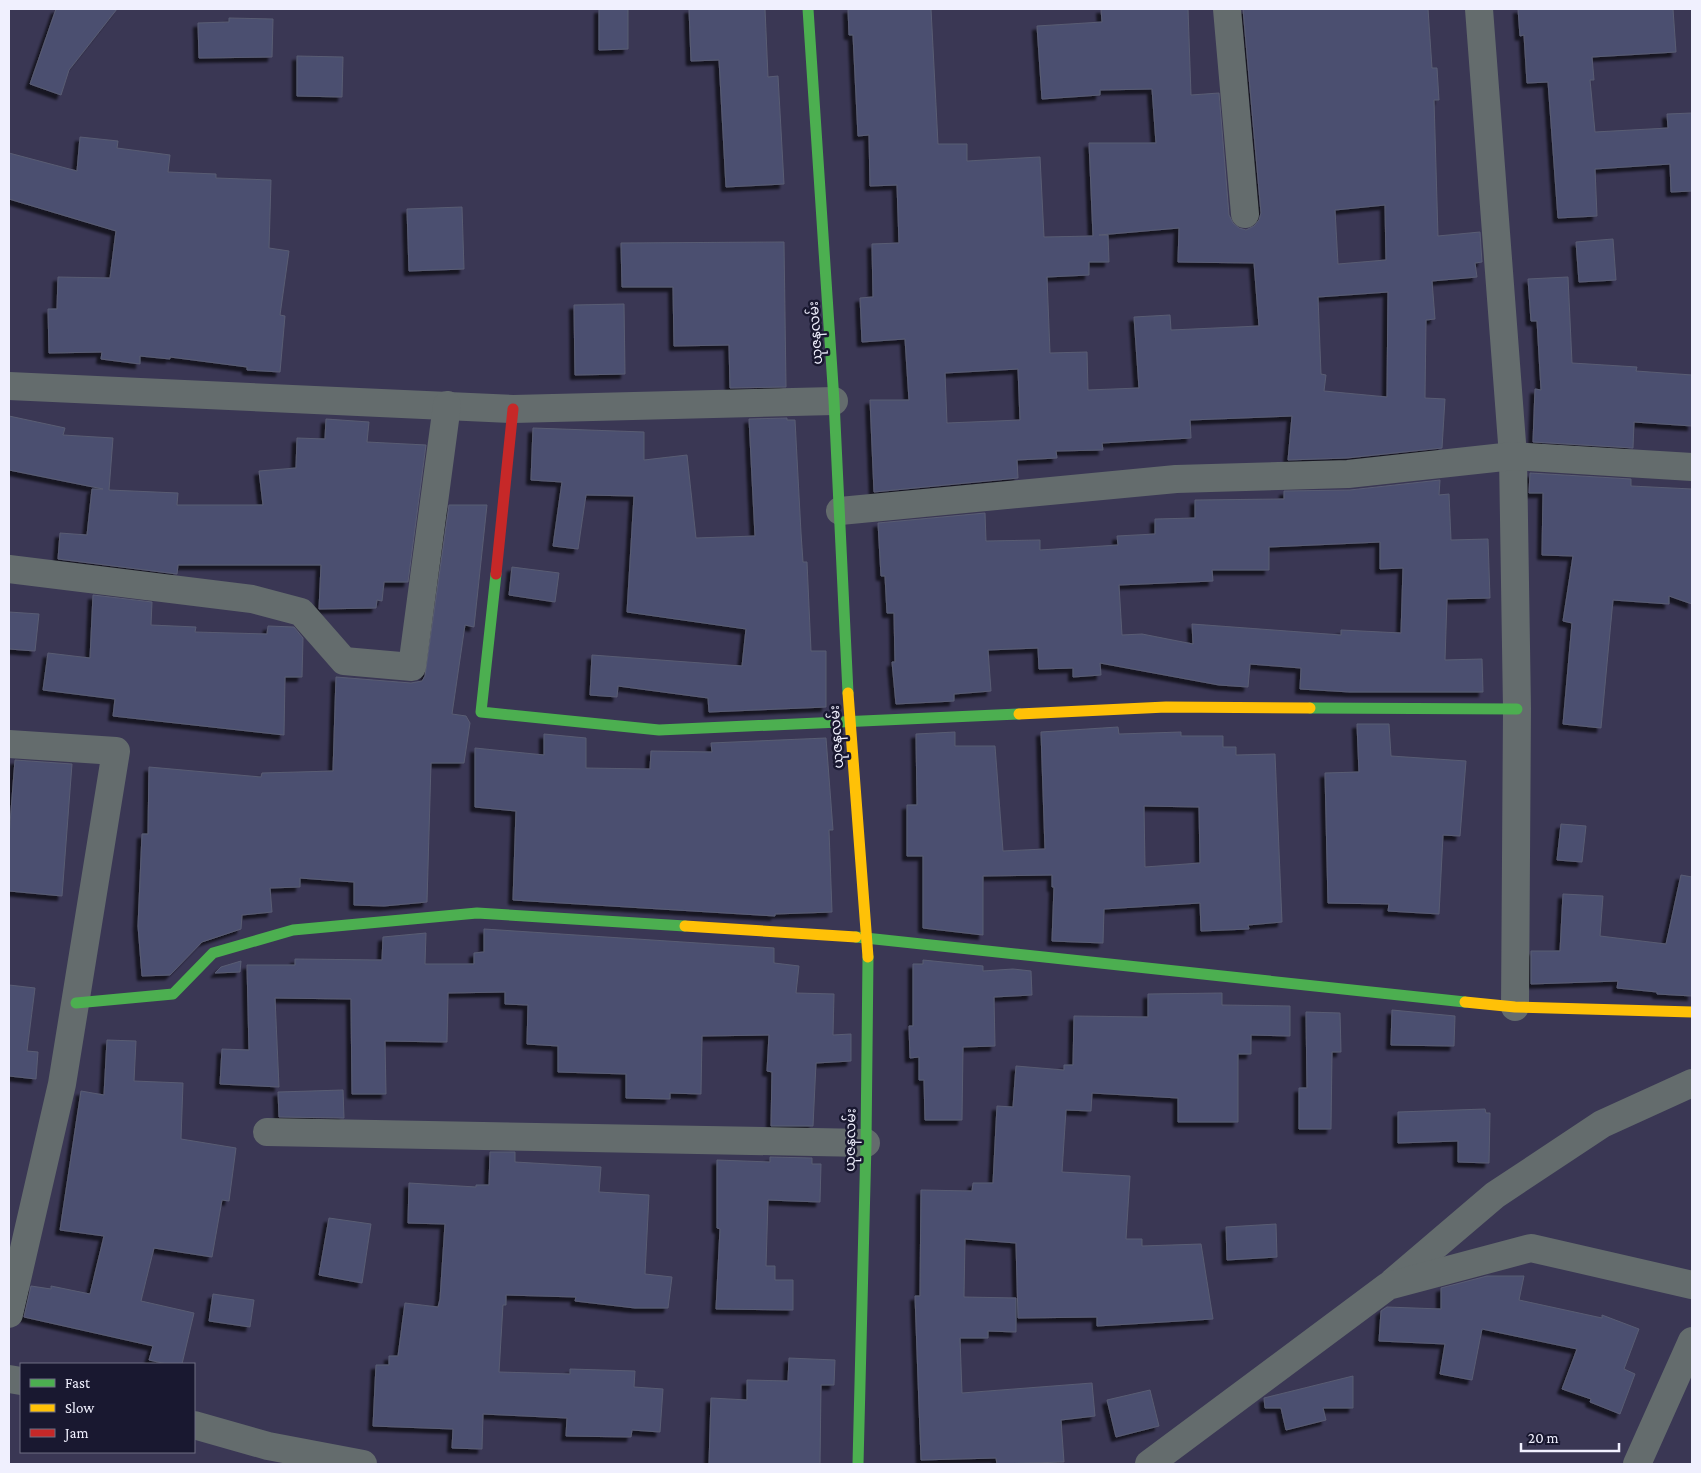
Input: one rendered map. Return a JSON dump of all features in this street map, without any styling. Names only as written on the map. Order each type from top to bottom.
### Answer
[{"type":"street","name":"ယုဇနလမ်း","points":[[808,9],[834,400],[849,721],[868,938],[866,1143],[858,1464]]},
{"type":"street","points":[[1227,9],[1245,214]]},
{"type":"street","points":[[1479,9],[1513,456],[1517,709],[1515,1007]]},
{"type":"street","points":[[9,386],[513,409],[834,400]]},
{"type":"street","points":[[9,568],[252,599],[302,612],[344,661],[412,666],[447,405]]},
{"type":"street","points":[[513,409],[481,712],[658,730],[1166,707],[1517,709]]},
{"type":"street","points":[[840,511],[1176,479],[1348,474],[1513,456],[1692,467]]},
{"type":"street","points":[[9,744],[116,751],[62,1084],[9,1314]]},
{"type":"street","points":[[76,1003],[173,994],[212,953],[293,930],[477,913],[868,938],[1515,1007],[1692,1012]]},
{"type":"street","points":[[1149,1464],[1388,1286],[1495,1195],[1602,1124],[1692,1083]]},
{"type":"street","points":[[267,1132],[866,1143]]},
{"type":"street","points":[[1388,1286],[1531,1248],[1692,1285]]},
{"type":"street","points":[[1637,1464],[1692,1341]]},
{"type":"street","points":[[195,1425],[268,1446],[363,1464]]},
{"type":"building","points":[[56,9],[117,9],[69,70],[61,95],[30,84]]},
{"type":"building","points":[[599,9],[628,9],[628,49],[599,50]]},
{"type":"building","points":[[689,9],[765,9],[768,77],[778,76],[784,184],[726,187],[719,60],[691,61]]},
{"type":"building","points":[[848,9],[931,9],[938,144],[967,144],[967,161],[1040,157],[1044,237],[1093,236],[1089,143],[1156,143],[1152,89],[1100,90],[1100,95],[1042,99],[1037,26],[1102,22],[1101,9],[1188,9],[1191,95],[1219,93],[1229,215],[1233,223],[1239,228],[1246,230],[1254,226],[1259,220],[1261,213],[1243,9],[1428,9],[1432,68],[1437,68],[1439,100],[1434,100],[1438,236],[1480,232],[1482,262],[1475,263],[1477,277],[1432,281],[1435,319],[1426,320],[1425,398],[1445,399],[1442,448],[1347,458],[1288,460],[1292,416],[1190,420],[1191,438],[1102,443],[1103,450],[1056,451],[1057,458],[1017,460],[1018,478],[874,492],[870,400],[909,400],[905,339],[862,342],[860,298],[873,297],[872,244],[899,243],[897,185],[870,186],[869,135],[858,136],[853,35],[849,35]],"holes":[[[1385,205],[1386,260],[1338,264],[1335,210]],[[1179,228],[1178,262],[1254,263],[1259,326],[1171,330],[1170,315],[1134,317],[1139,388],[1088,390],[1087,352],[1050,353],[1047,277],[1089,275],[1089,262],[1109,262],[1108,235],[1099,235]],[[1388,292],[1387,397],[1324,391],[1326,375],[1321,374],[1318,297]],[[1018,369],[1020,420],[947,423],[945,373]]]},
{"type":"building","points":[[1518,9],[1673,9],[1676,52],[1592,57],[1594,80],[1590,80],[1595,132],[1668,128],[1667,114],[1692,113],[1692,191],[1671,192],[1670,164],[1595,169],[1597,216],[1558,218],[1548,82],[1527,83],[1524,35],[1520,36]]},
{"type":"building","points":[[229,18],[273,19],[272,57],[199,58],[198,23],[229,22]]},
{"type":"building","points":[[297,56],[343,57],[342,97],[297,96]]},
{"type":"building","points":[[80,137],[118,141],[117,148],[170,155],[168,172],[216,174],[216,178],[271,180],[269,248],[289,251],[280,315],[285,316],[280,372],[247,370],[247,367],[170,357],[170,359],[140,356],[140,364],[101,359],[102,352],[49,353],[48,309],[57,309],[58,277],[110,278],[116,231],[9,199],[9,153],[77,171]]},
{"type":"building","points":[[462,207],[464,269],[409,271],[407,209]]},
{"type":"building","points":[[1613,239],[1616,280],[1579,282],[1576,242]]},
{"type":"building","points":[[784,242],[786,387],[730,388],[729,345],[674,346],[673,287],[622,287],[621,243]]},
{"type":"building","points":[[1568,277],[1572,363],[1637,367],[1636,371],[1692,375],[1692,426],[1634,422],[1633,448],[1533,442],[1535,389],[1541,390],[1537,321],[1531,321],[1528,279]]},
{"type":"building","points":[[624,304],[625,374],[575,375],[574,305]]},
{"type":"building","points":[[9,416],[65,428],[63,435],[113,438],[109,490],[178,493],[177,505],[263,505],[259,471],[296,468],[297,438],[325,439],[326,419],[369,422],[367,442],[426,445],[408,582],[384,582],[382,601],[377,600],[376,608],[319,609],[321,565],[178,565],[177,574],[58,559],[60,533],[87,535],[92,489],[103,489],[9,470]]},
{"type":"building","points":[[787,418],[787,420],[795,420],[803,562],[807,562],[811,651],[826,651],[826,707],[709,712],[708,698],[618,686],[617,697],[590,695],[592,655],[742,666],[746,629],[627,612],[634,496],[586,495],[578,549],[553,546],[562,482],[531,480],[533,428],[644,432],[644,460],[687,455],[696,538],[755,536],[749,419]]},
{"type":"building","points":[[1530,473],[1631,479],[1631,486],[1692,489],[1692,604],[1669,596],[1669,604],[1613,600],[1601,728],[1563,724],[1572,623],[1563,621],[1573,556],[1542,555],[1543,493],[1529,493]]},
{"type":"building","points":[[1440,480],[1439,495],[1449,494],[1451,540],[1488,539],[1490,598],[1447,599],[1445,660],[1482,659],[1483,692],[1350,692],[1300,689],[1301,668],[1250,664],[1248,687],[1219,685],[1100,663],[1101,675],[1073,677],[1073,668],[1039,669],[1038,648],[988,650],[991,691],[954,694],[954,701],[896,704],[892,662],[895,662],[894,613],[887,613],[885,576],[881,576],[878,523],[985,513],[986,541],[1040,540],[1040,550],[1118,545],[1117,536],[1155,534],[1155,519],[1195,518],[1195,500],[1284,499],[1284,491],[1350,490]],"holes":[[[1380,542],[1380,569],[1403,568],[1401,633],[1341,630],[1341,635],[1192,624],[1193,644],[1142,634],[1122,635],[1119,585],[1213,581],[1212,570],[1269,570],[1269,547]]]},
{"type":"building","points":[[449,505],[487,505],[474,627],[465,625],[452,714],[466,716],[470,723],[464,763],[431,763],[427,902],[384,906],[354,905],[354,882],[300,878],[300,887],[270,888],[272,912],[242,915],[241,929],[202,942],[170,975],[142,976],[138,926],[142,834],[148,834],[149,767],[261,777],[262,773],[333,771],[336,677],[411,683],[422,681],[425,676]]},
{"type":"building","points":[[512,567],[559,573],[555,602],[509,595]]},
{"type":"building","points":[[93,595],[152,602],[151,625],[196,627],[195,632],[267,634],[268,626],[294,627],[303,638],[302,677],[285,677],[284,735],[113,716],[115,699],[43,690],[48,653],[90,658]]},
{"type":"building","points":[[9,612],[39,614],[35,651],[9,649]]},
{"type":"building","points":[[1357,724],[1389,724],[1391,756],[1466,761],[1460,836],[1443,835],[1439,914],[1388,911],[1389,904],[1328,903],[1325,773],[1359,772]]},
{"type":"building","points":[[1118,727],[1119,734],[1181,732],[1181,736],[1223,736],[1223,747],[1236,747],[1236,755],[1275,754],[1282,922],[1248,925],[1249,929],[1201,931],[1200,903],[1104,909],[1103,943],[1052,941],[1054,887],[1052,887],[1052,875],[983,876],[983,935],[923,928],[923,856],[907,856],[907,805],[917,805],[916,734],[955,732],[955,746],[995,746],[1003,851],[1045,849],[1041,732]],"holes":[[[1144,806],[1199,807],[1200,863],[1145,867]]]},
{"type":"building","points":[[544,734],[586,738],[586,768],[650,769],[651,751],[712,752],[711,743],[826,738],[833,830],[829,830],[832,912],[775,914],[775,916],[513,900],[516,811],[475,807],[475,748],[544,755]]},
{"type":"building","points":[[15,760],[72,764],[62,896],[9,891],[9,836]]},
{"type":"building","points":[[1561,824],[1586,826],[1582,862],[1557,860]]},
{"type":"building","points":[[1681,875],[1692,877],[1692,996],[1657,994],[1657,992],[1617,988],[1618,981],[1531,984],[1531,951],[1560,951],[1563,894],[1603,896],[1600,936],[1666,944]]},
{"type":"building","points":[[484,929],[774,948],[774,963],[799,966],[796,993],[834,994],[833,1035],[851,1034],[851,1061],[816,1063],[813,1126],[771,1126],[772,1072],[767,1071],[769,1035],[702,1036],[701,1094],[670,1093],[670,1099],[626,1098],[626,1074],[558,1072],[558,1046],[527,1044],[528,1005],[505,1004],[505,992],[448,993],[447,1042],[385,1041],[386,1094],[352,1094],[351,999],[275,998],[279,1087],[220,1084],[222,1049],[249,1050],[247,965],[295,965],[295,959],[382,960],[383,937],[426,933],[425,964],[474,964],[474,953],[484,952]]},
{"type":"building","points":[[923,960],[983,966],[983,971],[1013,969],[1031,971],[1032,995],[994,997],[995,1046],[963,1047],[962,1120],[925,1120],[924,1080],[919,1080],[919,1057],[910,1058],[909,1026],[913,1026],[913,964],[923,964]]},
{"type":"building","points":[[241,961],[240,972],[215,973],[221,967]]},
{"type":"building","points":[[9,985],[35,988],[27,1051],[38,1052],[36,1079],[9,1076]]},
{"type":"building","points":[[1222,993],[1222,1005],[1290,1006],[1290,1036],[1251,1035],[1251,1054],[1238,1054],[1238,1122],[1178,1122],[1178,1098],[1092,1093],[1091,1111],[1066,1110],[1062,1172],[1130,1176],[1126,1239],[1142,1239],[1142,1246],[1201,1244],[1213,1319],[1097,1326],[1097,1317],[1018,1318],[1016,1243],[965,1239],[964,1297],[1016,1298],[1016,1332],[988,1331],[988,1338],[960,1338],[962,1393],[1092,1383],[1095,1416],[1061,1420],[1064,1462],[997,1464],[996,1458],[921,1460],[915,1296],[920,1296],[921,1190],[972,1191],[973,1183],[993,1183],[997,1106],[1013,1107],[1016,1066],[1064,1070],[1064,1065],[1073,1065],[1074,1016],[1148,1017],[1148,994]]},
{"type":"building","points":[[1392,1010],[1455,1016],[1454,1046],[1391,1045]]},
{"type":"building","points":[[1306,1012],[1340,1013],[1341,1052],[1332,1052],[1331,1129],[1299,1129],[1299,1088],[1307,1088]]},
{"type":"building","points":[[107,1040],[136,1041],[134,1081],[183,1083],[181,1139],[236,1148],[229,1201],[222,1200],[212,1257],[154,1248],[141,1301],[194,1313],[182,1363],[162,1363],[149,1360],[153,1346],[24,1317],[31,1286],[51,1289],[51,1286],[90,1294],[104,1236],[60,1230],[81,1091],[104,1095]]},
{"type":"building","points":[[343,1090],[344,1118],[279,1117],[278,1092]]},
{"type":"building","points":[[1485,1109],[1486,1113],[1490,1113],[1489,1163],[1458,1162],[1458,1141],[1398,1143],[1398,1112]]},
{"type":"building","points":[[490,1152],[515,1152],[515,1162],[601,1167],[599,1192],[649,1195],[645,1274],[672,1277],[668,1308],[635,1308],[575,1301],[576,1297],[506,1295],[506,1305],[503,1305],[499,1372],[570,1374],[570,1369],[635,1371],[634,1387],[663,1389],[660,1432],[632,1430],[631,1437],[566,1436],[567,1418],[483,1414],[482,1449],[452,1448],[453,1429],[373,1426],[376,1365],[389,1365],[389,1356],[398,1356],[405,1303],[438,1307],[440,1299],[445,1224],[408,1223],[409,1183],[476,1187],[476,1185],[489,1185]]},
{"type":"building","points":[[770,1157],[812,1158],[812,1164],[821,1164],[820,1202],[768,1200],[766,1266],[775,1266],[775,1280],[793,1280],[793,1310],[716,1309],[720,1229],[717,1228],[717,1160],[770,1162]]},
{"type":"building","points":[[329,1218],[371,1224],[362,1283],[319,1275]]},
{"type":"building","points":[[1276,1224],[1277,1257],[1227,1260],[1226,1227]]},
{"type":"building","points":[[1487,1276],[1524,1276],[1519,1300],[1602,1318],[1602,1315],[1639,1329],[1624,1369],[1635,1374],[1620,1414],[1590,1402],[1591,1399],[1562,1389],[1577,1349],[1482,1329],[1472,1380],[1440,1374],[1445,1344],[1379,1341],[1381,1311],[1387,1307],[1441,1309],[1441,1288]]},
{"type":"building","points":[[213,1294],[254,1300],[250,1327],[209,1321]]},
{"type":"building","points":[[789,1358],[835,1360],[834,1385],[821,1385],[820,1464],[709,1464],[711,1398],[747,1400],[747,1380],[788,1381]]},
{"type":"building","points":[[1353,1376],[1353,1408],[1323,1408],[1326,1420],[1286,1430],[1281,1408],[1265,1408],[1264,1398]]},
{"type":"building","points":[[1150,1390],[1159,1426],[1116,1437],[1107,1400]]},
{"type":"traffic: fast","points":[[808,9],[834,401],[848,693]]},
{"type":"traffic: fast","points":[[496,574],[481,712],[659,730],[1019,714]]},
{"type":"traffic: fast","points":[[1310,708],[1517,709]]},
{"type":"traffic: fast","points":[[76,1003],[173,994],[213,953],[293,930],[477,913],[685,926]]},
{"type":"traffic: fast","points":[[856,937],[1465,1002]]},
{"type":"traffic: fast","points":[[858,1464],[866,1143],[868,957]]},
{"type":"traffic: slow","points":[[848,693],[868,957]]},
{"type":"traffic: slow","points":[[1019,714],[1166,707],[1310,708]]},
{"type":"traffic: slow","points":[[685,926],[856,937]]},
{"type":"traffic: slow","points":[[1465,1002],[1515,1007],[1692,1012]]},
{"type":"traffic: jam","points":[[496,574],[513,409]]}]
